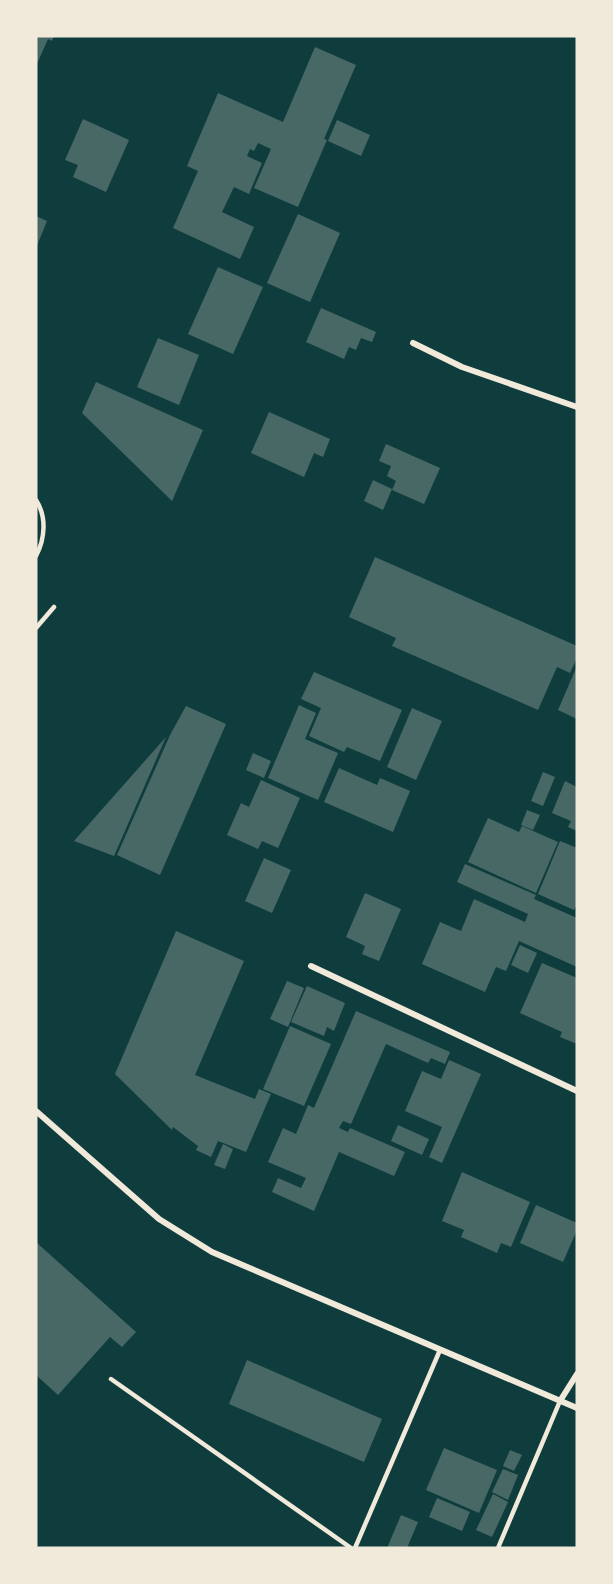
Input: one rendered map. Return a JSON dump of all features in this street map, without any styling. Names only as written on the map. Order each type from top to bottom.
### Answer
[{"type":"street","points":[[413,343],[462,367],[577,407]]},
{"type":"street","points":[[310,966],[577,1091]]},
{"type":"street","points":[[36,1112],[159,1219],[212,1252],[577,1408]]},
{"type":"street","points":[[560,1401],[577,1374]]},
{"type":"lane","points":[[36,500],[44,524],[42,545],[36,556]]},
{"type":"lane","points":[[36,628],[54,607]]},
{"type":"lane","points":[[111,1379],[353,1548],[440,1350]]},
{"type":"lane","points":[[498,1548],[560,1401]]},
{"type":"building","points":[[36,36],[54,36],[52,41],[48,39],[36,66]]},
{"type":"building","points":[[315,47],[356,65],[298,207],[254,188],[271,149],[258,143],[254,151],[250,149],[247,156],[262,163],[249,194],[234,187],[222,212],[254,227],[240,259],[173,228],[198,171],[187,166],[218,93],[283,122]]},
{"type":"building","points":[[83,119],[129,140],[106,192],[73,177],[78,165],[65,160]]},
{"type":"building","points":[[337,120],[370,135],[361,156],[328,141]]},
{"type":"building","points":[[298,214],[340,233],[310,302],[267,283]]},
{"type":"building","points":[[36,216],[47,221],[36,248]]},
{"type":"building","points":[[218,267],[263,287],[233,354],[188,334]]},
{"type":"building","points":[[321,308],[376,332],[372,342],[361,338],[356,350],[349,347],[344,359],[306,342]]},
{"type":"building","points":[[158,338],[199,355],[179,405],[137,387]]},
{"type":"building","points":[[96,382],[203,430],[172,501],[82,413]]},
{"type":"building","points":[[269,412],[330,439],[323,457],[314,453],[304,477],[251,453]]},
{"type":"building","points":[[386,444],[440,468],[424,504],[392,490],[396,481],[387,476],[391,466],[379,461]]},
{"type":"building","points":[[373,480],[392,489],[383,510],[364,501]]},
{"type":"building","points":[[375,557],[577,646],[577,658],[570,673],[557,667],[538,710],[392,646],[396,638],[349,617]]},
{"type":"building","points":[[577,666],[577,719],[558,710]]},
{"type":"building","points":[[314,672],[402,710],[380,761],[347,747],[344,752],[309,736],[321,708],[301,699]]},
{"type":"building","points":[[299,705],[316,713],[305,739],[338,753],[318,800],[268,778]]},
{"type":"building","points":[[186,706],[226,724],[160,875],[117,855],[170,735]]},
{"type":"building","points":[[412,708],[442,721],[416,780],[387,767]]},
{"type":"building","points":[[166,737],[114,856],[74,841]]},
{"type":"building","points":[[253,753],[271,761],[264,778],[246,770]]},
{"type":"building","points":[[339,768],[377,785],[380,778],[410,791],[393,832],[324,802]]},
{"type":"building","points":[[543,772],[555,777],[543,806],[531,801]]},
{"type":"building","points":[[261,780],[300,798],[278,848],[262,841],[258,849],[227,835],[241,803],[249,807]]},
{"type":"building","points":[[565,781],[577,787],[577,831],[568,827],[571,821],[552,813]]},
{"type":"building","points":[[527,810],[540,815],[533,830],[521,825]]},
{"type":"building","points":[[488,818],[519,832],[522,826],[558,842],[536,893],[468,862]]},
{"type":"building","points":[[560,841],[577,848],[577,904],[574,910],[538,894]]},
{"type":"building","points":[[264,858],[291,870],[272,913],[245,901]]},
{"type":"building","points":[[465,864],[536,895],[534,899],[577,918],[577,967],[519,941],[506,971],[496,967],[485,992],[422,964],[440,922],[461,931],[474,899],[525,922],[528,914],[457,882]]},
{"type":"building","points":[[365,893],[401,909],[379,961],[362,954],[365,946],[346,937]]},
{"type":"building","points":[[176,931],[244,961],[195,1075],[255,1099],[259,1089],[271,1094],[246,1152],[218,1141],[211,1157],[196,1150],[198,1146],[173,1127],[172,1130],[115,1074]]},
{"type":"building","points":[[520,945],[537,953],[528,973],[511,965]]},
{"type":"building","points":[[542,963],[577,978],[577,1044],[560,1037],[562,1032],[520,1013]]},
{"type":"building","points":[[287,981],[304,988],[288,1027],[270,1019]]},
{"type":"building","points":[[307,986],[345,1003],[334,1031],[327,1027],[324,1036],[291,1022]]},
{"type":"building","points":[[356,1011],[450,1052],[445,1064],[431,1058],[428,1063],[386,1044],[351,1124],[343,1121],[339,1128],[348,1132],[350,1128],[405,1152],[394,1176],[339,1152],[314,1211],[272,1192],[278,1178],[301,1188],[306,1178],[268,1162],[283,1128],[296,1134],[308,1105],[314,1108]]},
{"type":"building","points":[[290,1026],[331,1044],[304,1106],[263,1089]]},
{"type":"building","points":[[449,1060],[481,1074],[442,1163],[429,1157],[442,1127],[405,1111],[422,1071],[441,1079]]},
{"type":"building","points":[[398,1125],[429,1139],[422,1155],[391,1141]]},
{"type":"building","points":[[223,1144],[233,1149],[225,1169],[214,1165]]},
{"type":"building","points":[[462,1172],[530,1202],[511,1247],[501,1243],[497,1253],[461,1237],[464,1230],[442,1221]]},
{"type":"building","points":[[536,1205],[577,1223],[577,1230],[563,1262],[520,1243]]},
{"type":"building","points":[[36,1242],[136,1332],[122,1347],[110,1337],[58,1395],[36,1375]]},
{"type":"building","points":[[247,1360],[382,1419],[364,1462],[229,1404]]},
{"type":"building","points":[[444,1448],[497,1470],[479,1513],[426,1490]]},
{"type":"building","points":[[510,1450],[522,1455],[514,1471],[503,1466]]},
{"type":"building","points":[[503,1469],[518,1475],[508,1500],[492,1492]]},
{"type":"building","points":[[493,1494],[508,1502],[492,1537],[476,1530]]},
{"type":"building","points":[[437,1498],[470,1512],[462,1531],[429,1517]]},
{"type":"building","points":[[401,1515],[418,1522],[407,1548],[387,1548]]}]
